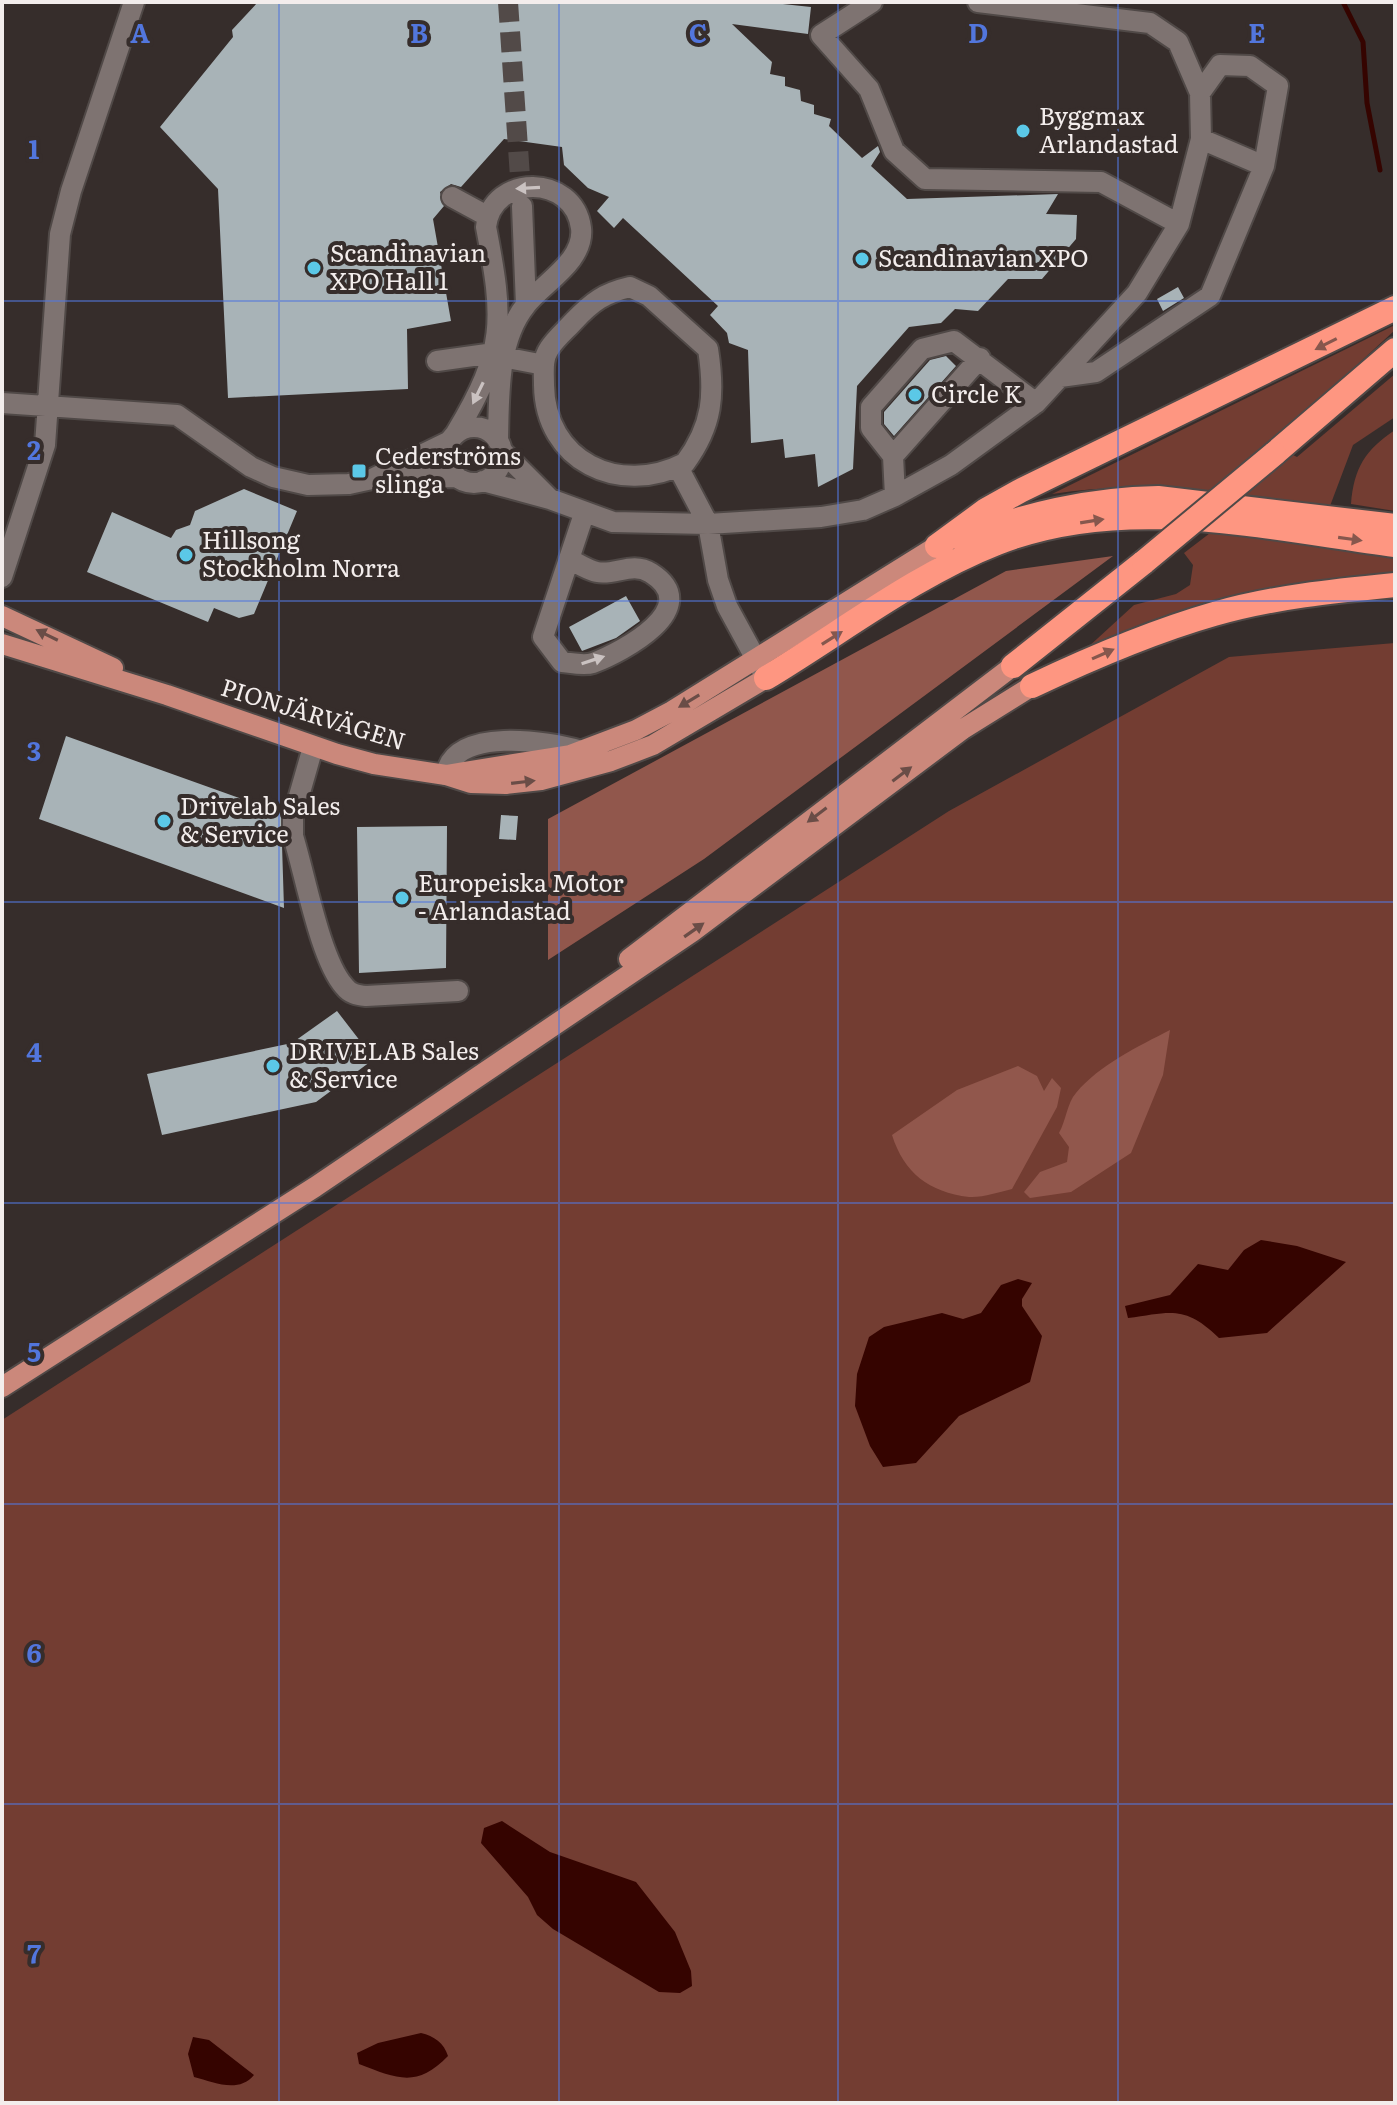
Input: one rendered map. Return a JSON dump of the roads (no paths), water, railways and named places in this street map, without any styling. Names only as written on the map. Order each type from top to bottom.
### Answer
[{"type":"highway","points":[[937,546],[986,510],[1020,491],[1395,308]]},
{"type":"highway","points":[[1013,666],[1144,562],[1395,350]]},
{"type":"highway","points":[[937,546],[1034,513],[1128,498],[1158,498],[1395,526]]},
{"type":"highway","points":[[761,669],[998,542],[1051,527],[1151,516],[1395,545]]},
{"type":"highway","points":[[1032,686],[1126,644],[1215,614],[1308,594],[1395,585]]},
{"type":"main road","name":"PIONJÄRVÄGEN","points":[[2,644],[167,695],[313,747],[374,764],[446,775],[471,783],[506,784],[599,765],[653,745],[937,546]]},
{"type":"main road","name":"PIONJÄRVÄGEN","points":[[2,616],[167,695]]},
{"type":"main road","points":[[512,1051],[1013,666]]},
{"type":"main road","name":"PIONJÄRVÄGEN","points":[[446,775],[469,768],[543,762],[582,751],[648,724],[761,669]]},
{"type":"main road","points":[[2,1387],[315,1187],[692,932],[963,729],[1032,686]]},
{"type":"street","points":[[2,577],[45,445],[60,234],[71,191],[134,2]]},
{"type":"street","points":[[872,2],[821,35],[869,89],[894,151],[925,179],[1101,182],[1179,224]]},
{"type":"street","points":[[483,481],[497,470],[500,446],[499,357],[500,296],[486,227],[487,216],[497,201],[515,188],[536,186],[565,196],[576,211],[582,230],[579,247],[555,277],[526,305],[516,322],[499,357],[481,392],[453,437],[447,461],[457,477],[466,482],[483,481],[550,499],[584,514],[613,522],[708,524],[821,517],[863,510],[895,496],[951,465],[1036,403],[1137,293],[1179,224],[1201,139],[1200,93],[1178,42],[1150,23],[978,2]]},
{"type":"street","points":[[1060,377],[1096,372],[1210,296],[1264,166],[1278,86],[1250,66],[1220,65],[1200,93]]},
{"type":"street","points":[[1201,139],[1264,166]]},
{"type":"street","points":[[452,197],[487,216]]},
{"type":"street","points":[[500,296],[519,266],[522,206],[526,305]]},
{"type":"street","points":[[630,287],[649,296],[708,349],[714,391],[710,420],[701,441],[678,467],[621,475],[592,468],[565,449],[550,425],[544,398],[544,365],[548,350],[603,293],[630,287]]},
{"type":"street","points":[[895,496],[893,456],[871,428],[871,407],[922,349],[954,341],[1036,403]]},
{"type":"street","points":[[437,361],[499,357],[544,365]]},
{"type":"street","points":[[893,456],[980,358]]},
{"type":"street","points":[[2,403],[177,415],[251,467],[289,482],[325,486],[372,479],[457,477]]},
{"type":"street","points":[[372,479],[479,427],[550,499]]},
{"type":"street","points":[[678,467],[708,524],[723,594],[761,669]]},
{"type":"street","points":[[569,559],[599,573],[630,567],[650,572],[663,585],[668,603],[665,618],[650,632],[591,664],[562,662],[543,637],[569,559],[584,514]]},
{"type":"street","points":[[313,747],[293,817],[293,836],[329,962],[343,986],[352,994],[366,996],[458,991]]},
{"type":"waterway","points":[[1343,2],[1363,42],[1367,103],[1380,170]]},
{"type":"tunnel","points":[[508,2],[522,206]]},
{"type":"place","name":"Byggmax Arlandastad","points":[[1023,131]]},
{"type":"place","name":"Scandinavian XPO","points":[[862,259]]},
{"type":"place","name":"Scandinavian XPO Hall 1","points":[[314,268]]},
{"type":"place","name":"Circle K","points":[[915,395]]},
{"type":"place","name":"Cederströms slinga","points":[[359,471]]},
{"type":"place","name":"Hillsong Stockholm Norra","points":[[186,555]]},
{"type":"place","name":"Drivelab Sales & Service","points":[[164,821]]},
{"type":"place","name":"Europeiska Motor - Arlandastad","points":[[402,898]]},
{"type":"place","name":"DRIVELAB Sales & Service","points":[[273,1066]]}]
